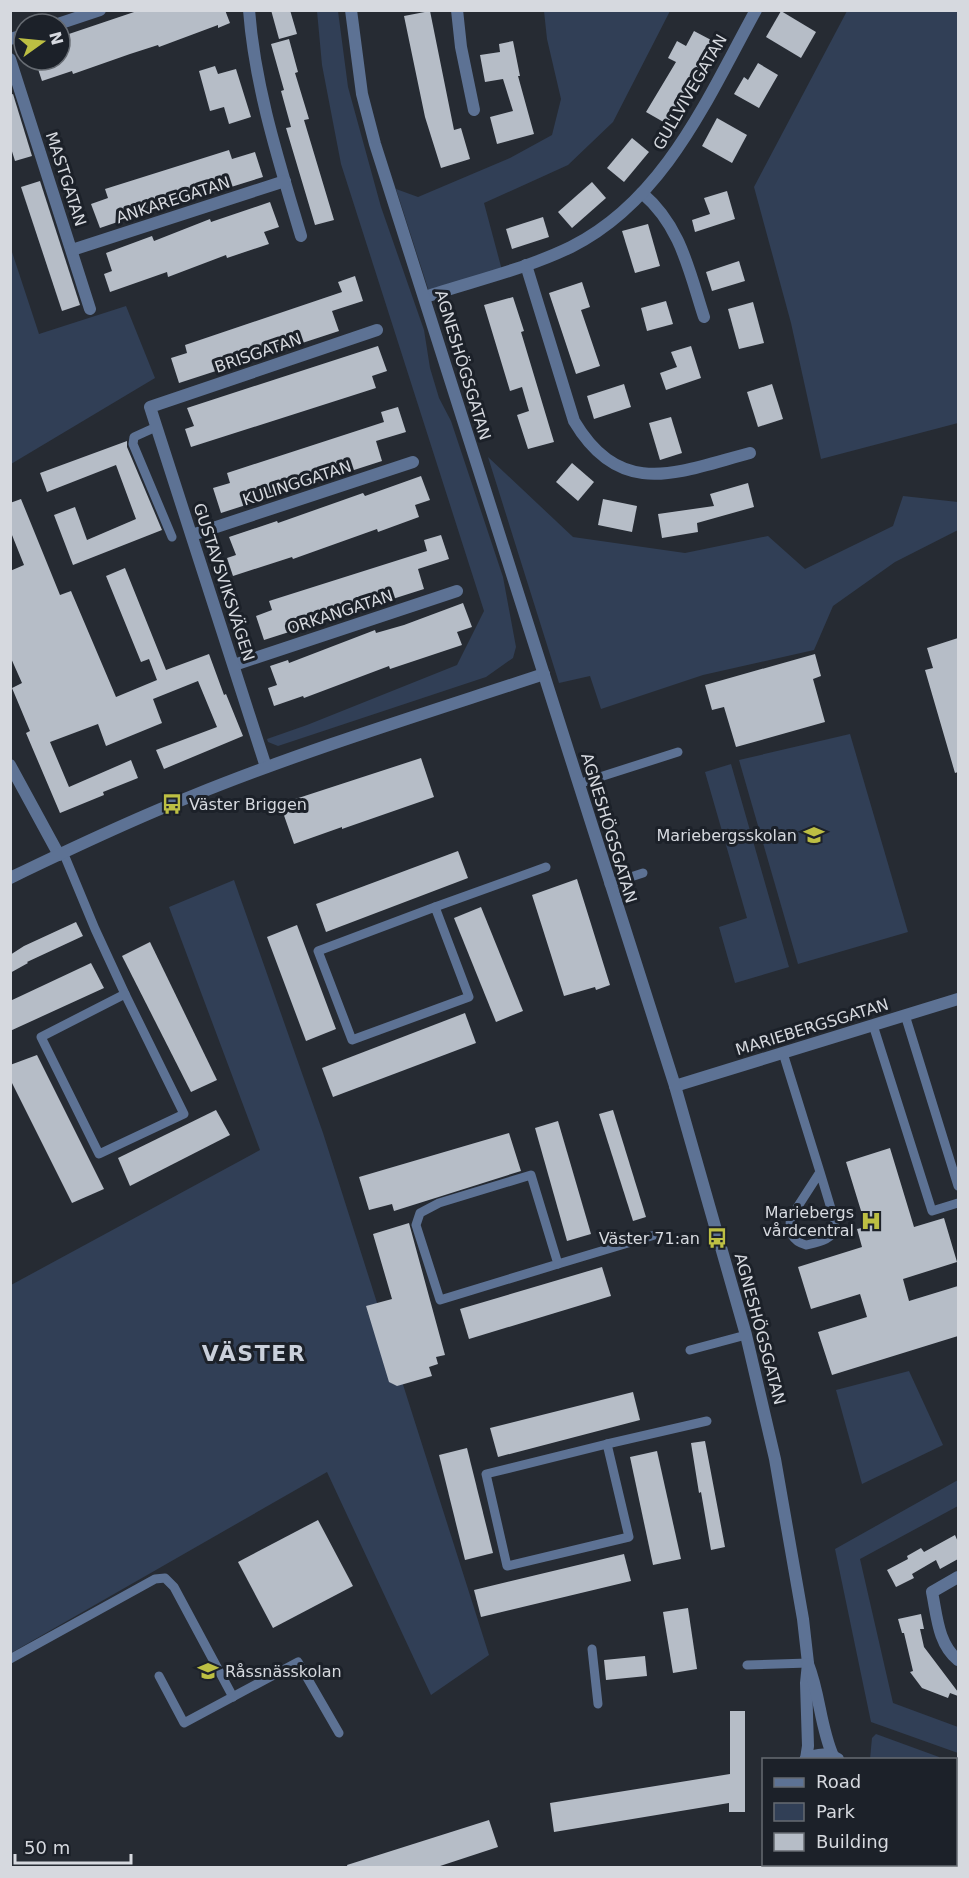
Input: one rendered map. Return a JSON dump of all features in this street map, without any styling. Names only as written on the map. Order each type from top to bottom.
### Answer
[{"type":"street","points":[[72,19],[100,10]]},
{"type":"street","points":[[249,10],[251,39],[261,90],[301,236]]},
{"type":"street","name":"AGNESHÖGSGATAN","points":[[351,10],[356,56],[368,118],[609,884],[675,1086],[746,1335],[767,1419],[795,1566],[808,1663],[806,1758]]},
{"type":"street","points":[[457,10],[461,47],[474,110]]},
{"type":"street","name":"GULLVIVEGATAN","points":[[425,297],[558,253],[589,237],[615,218],[642,193],[681,143],[756,10]]},
{"type":"street","name":"MASTGATAN","points":[[10,59],[90,309]]},
{"type":"street","name":"ANKAREGATAN","points":[[72,250],[285,181]]},
{"type":"street","points":[[642,193],[667,218],[674,231],[704,317]]},
{"type":"street","points":[[526,265],[574,421],[599,454],[631,471],[645,475],[661,475],[750,453]]},
{"type":"street","name":"BRISGATAN","points":[[150,407],[377,330]]},
{"type":"street","name":"GUSTAVSVIKSVÄGEN","points":[[150,407],[266,767]]},
{"type":"street","name":"KULINGGATAN","points":[[192,535],[414,462]]},
{"type":"street","name":"ORKANGATAN","points":[[234,665],[457,591]]},
{"type":"street","points":[[10,878],[191,796],[266,767],[544,674]]},
{"type":"street","points":[[12,769],[61,854]]},
{"type":"street","name":"MARIEBERGSGATAN","points":[[675,1086],[958,999]]},
{"type":"street","points":[[958,1577],[932,1592],[943,1640],[958,1660]]},
{"type":"street","name":"AGNESHÖGSGATAN","points":[[808,1663],[815,1681],[825,1737],[836,1758]]},
{"type":"street","name":"AGNESHÖGSGATAN","points":[[809,1758],[819,1754],[836,1758]]},
{"type":"lane","points":[[156,427],[137,434],[134,437],[134,444],[172,537]]},
{"type":"lane","points":[[578,784],[678,752]]},
{"type":"lane","points":[[61,854],[125,994],[184,1114],[99,1154],[41,1037],[125,994]]},
{"type":"lane","points":[[435,907],[469,997],[352,1040],[318,951],[435,907],[546,867]]},
{"type":"lane","points":[[609,884],[643,873]]},
{"type":"lane","points":[[905,1015],[958,1186]]},
{"type":"lane","points":[[873,1025],[932,1211],[958,1203]]},
{"type":"lane","points":[[783,1053],[820,1172],[836,1225],[830,1237],[806,1245],[795,1239],[789,1225],[791,1217],[820,1172]]},
{"type":"lane","points":[[558,1264],[531,1175],[439,1203],[420,1213],[416,1225],[440,1300],[658,1234]]},
{"type":"lane","points":[[690,1350],[746,1335]]},
{"type":"lane","points":[[607,1444],[629,1537],[507,1566],[486,1474],[607,1444],[707,1421]]},
{"type":"lane","points":[[10,1659],[155,1579],[165,1578],[174,1587],[233,1696]]},
{"type":"lane","points":[[592,1649],[598,1704]]},
{"type":"lane","points":[[159,1676],[184,1723],[298,1662],[339,1733]]},
{"type":"lane","points":[[747,1665],[808,1663]]},
{"type":"green space","points":[[317,11],[338,11],[348,87],[381,207],[424,330],[430,368],[439,398],[451,421],[503,577],[516,647],[513,658],[486,677],[278,746],[268,742],[267,739],[457,665],[484,611],[341,164],[322,65]]},
{"type":"green space","points":[[544,11],[670,11],[613,122],[568,165],[484,203],[503,274],[432,301],[396,189],[418,197],[510,158],[552,135],[561,99],[547,39]]},
{"type":"green space","points":[[847,11],[958,11],[958,423],[821,459],[791,323],[754,187]]},
{"type":"green space","points":[[11,249],[39,334],[126,306],[155,378],[11,464]]},
{"type":"green space","points":[[488,457],[573,537],[685,553],[768,536],[805,569],[893,526],[903,496],[958,502],[958,530],[895,562],[833,606],[814,650],[703,675],[601,709],[590,676],[559,683]]},
{"type":"green space","points":[[850,734],[908,932],[798,964],[739,760]]},
{"type":"green space","points":[[731,764],[789,967],[735,983],[719,927],[747,918],[705,772]]},
{"type":"green space","points":[[234,880],[323,1133],[489,1655],[431,1695],[327,1472],[11,1653],[11,1285],[260,1150],[169,907]]},
{"type":"green space","points":[[909,1371],[943,1445],[862,1484],[836,1390]]},
{"type":"green space","points":[[958,1480],[958,1506],[860,1559],[893,1703],[958,1727],[958,1753],[871,1722],[835,1549]]},
{"type":"green space","points":[[876,1734],[939,1758],[870,1758],[872,1738]]},
{"type":"green space","points":[[958,1818],[958,1867],[844,1867],[957,1866]]},
{"type":"building","points":[[140,10],[225,10],[230,23],[218,28],[218,25],[159,47],[158,45],[73,74],[72,33]]},
{"type":"building","points":[[271,10],[290,10],[297,34],[279,39]]},
{"type":"building","points":[[430,11],[454,130],[461,128],[470,159],[441,168],[425,117],[404,16]]},
{"type":"building","points":[[781,11],[816,32],[801,58],[766,37]]},
{"type":"building","points":[[694,31],[713,41],[688,91],[667,124],[646,112],[676,62],[668,58],[677,41],[686,46]]},
{"type":"building","points":[[289,39],[298,72],[295,73],[309,119],[304,120],[334,220],[315,225],[286,128],[291,127],[281,91],[284,90],[271,44]]},
{"type":"building","points":[[513,41],[520,76],[518,76],[534,134],[497,144],[490,117],[513,111],[503,79],[485,82],[480,55],[500,52],[499,44]]},
{"type":"building","points":[[758,63],[778,75],[759,108],[734,94],[744,77],[748,80]]},
{"type":"building","points":[[215,66],[218,74],[236,69],[251,117],[229,124],[224,107],[210,111],[199,71]]},
{"type":"building","points":[[39,72],[69,72],[42,81]]},
{"type":"building","points":[[13,94],[32,156],[15,161],[10,145],[10,95]]},
{"type":"building","points":[[717,118],[747,135],[732,163],[702,146]]},
{"type":"building","points":[[632,138],[649,152],[624,182],[607,168]]},
{"type":"building","points":[[229,150],[232,159],[255,152],[263,177],[186,201],[185,199],[100,228],[91,204],[108,198],[105,189]]},
{"type":"building","points":[[40,181],[80,305],[62,311],[21,187]]},
{"type":"building","points":[[592,182],[606,198],[572,228],[558,212]]},
{"type":"building","points":[[727,191],[735,219],[695,232],[692,220],[710,214],[704,198]]},
{"type":"building","points":[[270,202],[279,227],[264,232],[269,244],[227,258],[226,255],[168,277],[167,272],[110,292],[104,274],[112,271],[106,253],[152,236],[154,241],[210,219],[211,222]]},
{"type":"building","points":[[543,217],[549,237],[512,249],[506,229]]},
{"type":"building","points":[[648,224],[660,266],[635,273],[622,231]]},
{"type":"building","points":[[739,261],[745,281],[712,291],[706,272]]},
{"type":"building","points":[[355,276],[363,301],[332,311],[339,331],[179,383],[171,358],[187,353],[185,345],[342,292],[338,282]]},
{"type":"building","points":[[582,282],[590,307],[581,310],[600,366],[576,374],[549,293]]},
{"type":"building","points":[[513,297],[524,331],[521,332],[554,442],[528,449],[517,415],[529,411],[522,387],[510,391],[484,305]]},
{"type":"building","points":[[666,301],[673,324],[647,331],[641,308]]},
{"type":"building","points":[[753,302],[764,343],[739,349],[728,309]]},
{"type":"building","points":[[378,346],[387,371],[372,376],[376,388],[191,447],[185,429],[194,426],[187,408]]},
{"type":"building","points":[[691,346],[701,378],[666,390],[660,373],[677,367],[671,352]]},
{"type":"building","points":[[624,384],[631,407],[594,419],[587,396]]},
{"type":"building","points":[[772,384],[783,419],[758,427],[747,392]]},
{"type":"building","points":[[398,407],[406,432],[376,441],[382,461],[221,513],[213,488],[230,483],[227,473],[384,422],[381,412]]},
{"type":"building","points":[[671,417],[682,453],[660,460],[649,423]]},
{"type":"building","points":[[127,441],[127,447],[162,530],[73,565],[54,515],[75,507],[87,540],[136,519],[116,465],[47,492],[40,473]]},
{"type":"building","points":[[572,463],[594,482],[578,501],[556,482]]},
{"type":"building","points":[[421,476],[430,500],[415,505],[419,517],[378,532],[377,529],[293,559],[292,557],[233,576],[227,558],[236,555],[229,537],[277,521],[278,523],[363,493],[365,496]]},
{"type":"building","points":[[748,483],[754,507],[697,523],[698,532],[662,538],[658,514],[714,506],[710,494]]},
{"type":"building","points":[[21,499],[60,595],[71,591],[116,697],[157,680],[149,659],[141,662],[106,576],[125,568],[166,670],[209,654],[224,695],[226,694],[243,736],[164,769],[156,750],[217,727],[198,681],[153,699],[162,723],[106,746],[98,724],[50,742],[69,787],[131,760],[138,778],[60,813],[26,733],[30,731],[12,688],[22,683],[10,656],[10,571],[24,565],[10,530],[10,503]]},
{"type":"building","points":[[603,499],[637,506],[632,532],[598,525]]},
{"type":"building","points":[[441,535],[449,559],[418,569],[424,589],[264,640],[256,616],[272,610],[269,601],[427,551],[424,540]]},
{"type":"building","points":[[463,603],[472,627],[457,632],[462,645],[390,669],[389,666],[304,698],[303,696],[274,706],[268,688],[277,685],[270,666],[288,660],[289,663],[375,630],[376,633],[404,625]]},
{"type":"building","points":[[958,638],[958,772],[955,773],[925,670],[933,668],[927,648]]},
{"type":"building","points":[[815,654],[821,676],[813,679],[825,722],[736,747],[724,707],[712,710],[705,685]]},
{"type":"building","points":[[421,758],[434,797],[294,844],[280,804]]},
{"type":"building","points":[[458,851],[468,878],[326,932],[316,904]]},
{"type":"building","points":[[577,879],[610,985],[564,996],[532,895]]},
{"type":"building","points":[[481,907],[523,1011],[496,1022],[454,918]]},
{"type":"building","points":[[76,922],[83,936],[27,962],[10,973],[10,955]]},
{"type":"building","points":[[297,925],[336,1029],[306,1041],[267,937]]},
{"type":"building","points":[[150,942],[217,1080],[191,1092],[122,956]]},
{"type":"building","points":[[91,963],[104,988],[10,1031],[10,1001]]},
{"type":"building","points":[[465,1013],[476,1043],[333,1097],[322,1068]]},
{"type":"building","points":[[37,1055],[104,1189],[72,1203],[10,1079],[10,1065]]},
{"type":"building","points":[[216,1110],[230,1135],[130,1186],[118,1158]]},
{"type":"building","points":[[613,1110],[646,1217],[633,1221],[599,1114]]},
{"type":"building","points":[[558,1121],[591,1234],[567,1241],[535,1128]]},
{"type":"building","points":[[509,1133],[521,1171],[394,1211],[392,1204],[369,1210],[359,1177]]},
{"type":"building","points":[[890,1148],[914,1227],[944,1218],[957,1262],[903,1279],[909,1301],[958,1286],[958,1336],[832,1375],[818,1332],[867,1317],[860,1294],[811,1309],[798,1267],[862,1247],[857,1229],[866,1227],[846,1162]]},
{"type":"building","points":[[409,1223],[445,1355],[436,1357],[438,1364],[429,1367],[432,1376],[397,1386],[389,1382],[366,1306],[392,1299],[373,1234]]},
{"type":"building","points":[[602,1267],[611,1296],[469,1339],[460,1309]]},
{"type":"building","points":[[633,1392],[640,1420],[498,1457],[490,1428]]},
{"type":"building","points":[[705,1441],[725,1547],[711,1550],[691,1443]]},
{"type":"building","points":[[467,1448],[493,1553],[465,1560],[439,1455]]},
{"type":"building","points":[[657,1451],[681,1559],[653,1565],[630,1457]]},
{"type":"building","points":[[318,1520],[353,1586],[273,1628],[238,1562]]},
{"type":"building","points":[[955,1535],[958,1542],[958,1559],[940,1569],[936,1560],[912,1574],[914,1578],[896,1587],[887,1570],[908,1559],[907,1556],[921,1548],[924,1552]]},
{"type":"building","points":[[624,1554],[631,1581],[481,1617],[474,1590]]},
{"type":"building","points":[[688,1608],[697,1669],[673,1673],[663,1612]]},
{"type":"building","points":[[921,1614],[924,1629],[920,1629],[924,1647],[958,1692],[958,1696],[950,1693],[948,1698],[922,1688],[910,1672],[913,1671],[904,1633],[902,1633],[898,1619]]},
{"type":"building","points":[[645,1656],[647,1676],[606,1680],[604,1660]]},
{"type":"building","points":[[730,1711],[745,1711],[745,1812],[729,1812],[729,1803],[554,1832],[550,1803],[730,1774]]},
{"type":"building","points":[[489,1820],[498,1847],[434,1868],[348,1868],[347,1865]]},
{"type":"place","name":"Väster Briggen","points":[[172,804]]},
{"type":"place","name":"Mariebergsskolan","points":[[814,835]]},
{"type":"place","name":"Mariebergs vårdcentral","points":[[871,1221]]},
{"type":"place","name":"Väster 71:an","points":[[717,1238]]},
{"type":"place","name":"Råssnässkolan","points":[[208,1671]]},
{"type":"district","name":"VÄSTER","points":[[254,1353]]}]
